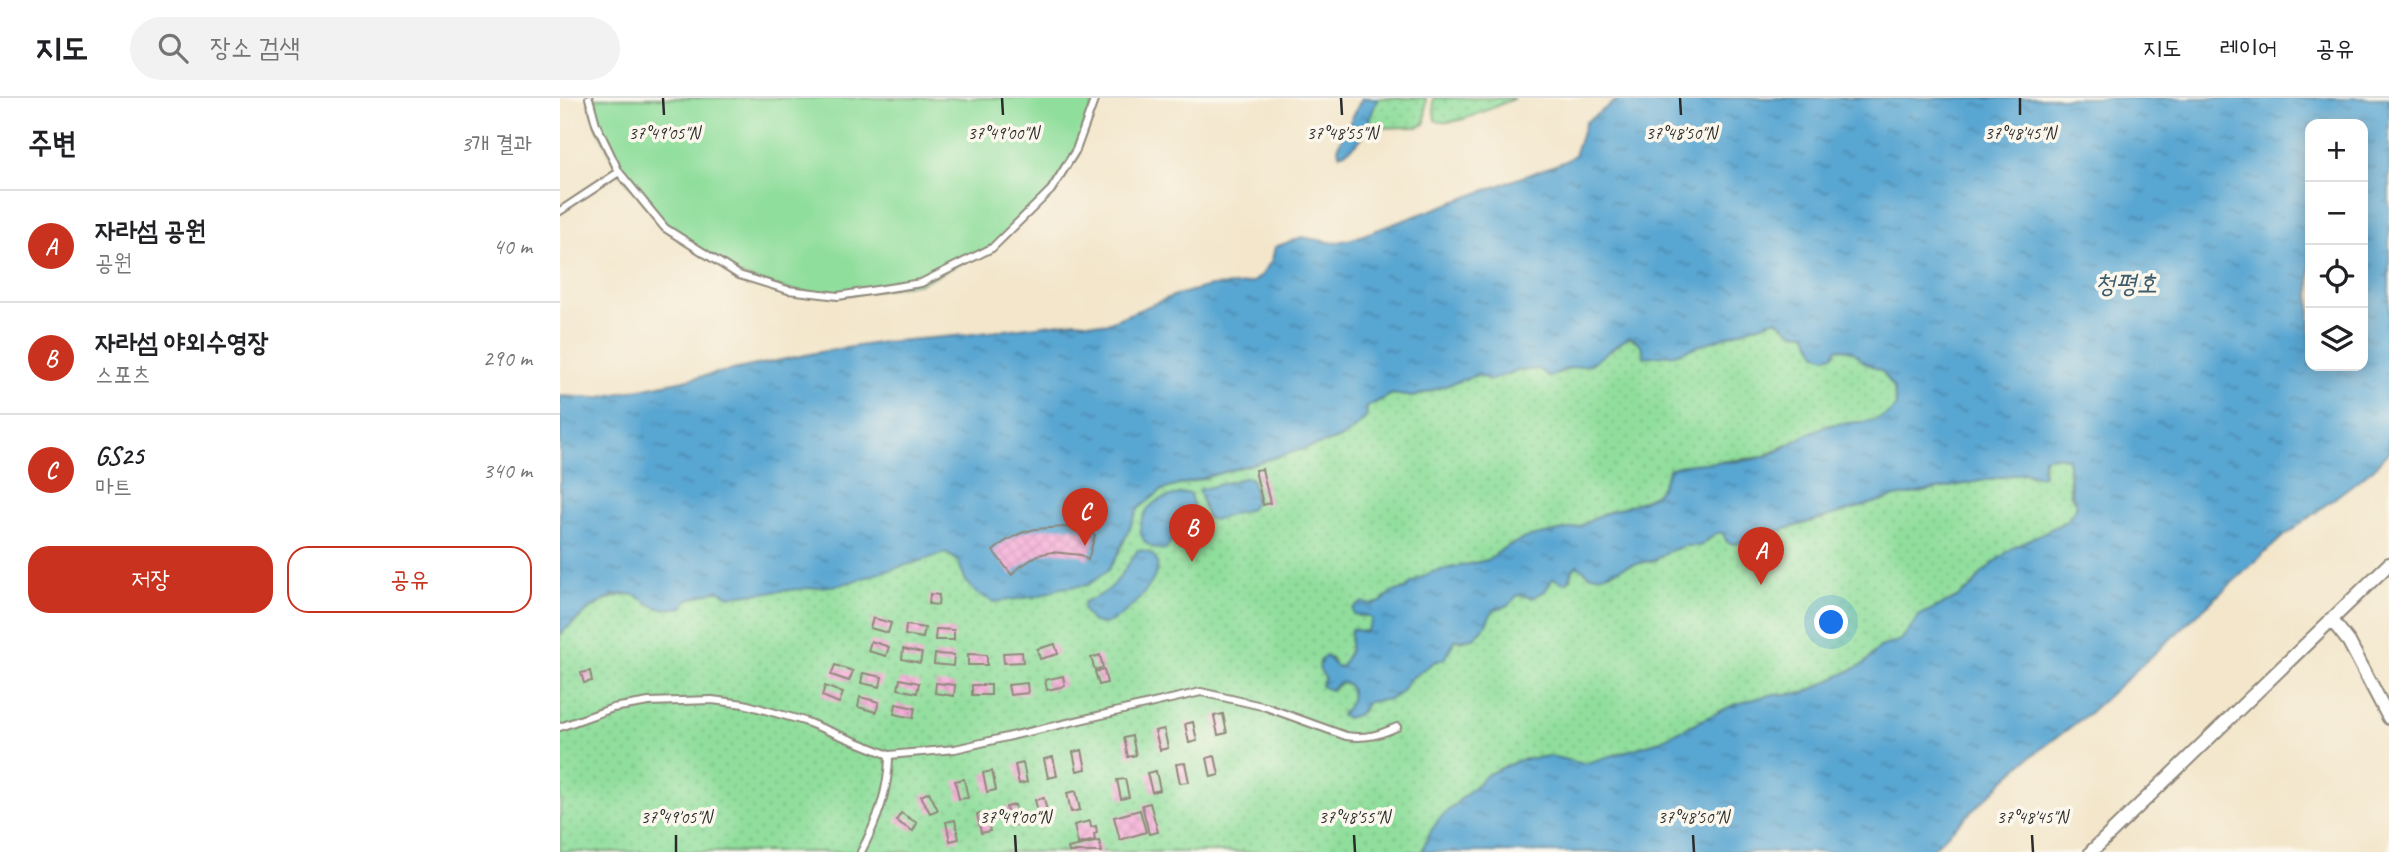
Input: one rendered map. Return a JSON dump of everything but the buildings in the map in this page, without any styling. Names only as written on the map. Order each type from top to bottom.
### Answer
[{"type":"street","points":[[2091,852],[2389,564]]},
{"type":"street","points":[[2331,619],[2349,642],[2389,718]]},
{"type":"lane","points":[[589,98],[596,124],[619,172],[665,228],[739,275],[788,290],[838,296],[920,283],[992,248],[1051,190],[1076,150],[1095,98]]},
{"type":"lane","points":[[560,211],[619,172]]},
{"type":"lane","points":[[560,727],[613,708],[649,702],[712,700],[744,704],[804,721],[889,755],[955,749],[1201,692],[1266,707],[1346,736],[1378,736],[1397,727]]},
{"type":"lane","points":[[861,852],[881,806],[889,775],[889,755]]},
{"type":"green space","points":[[589,98],[1095,98],[1076,150],[1051,190],[992,248],[921,283],[838,296],[788,290],[739,275],[665,228],[619,172],[596,124]]},
{"type":"green space","points":[[1378,98],[1426,98],[1425,124],[1418,127],[1365,128]]},
{"type":"green space","points":[[1433,98],[1515,98],[1462,119],[1442,122],[1435,120]]},
{"type":"green space","points":[[1776,319],[1793,332],[1806,333],[1826,357],[1834,355],[1837,348],[1853,351],[1865,363],[1881,370],[1894,388],[1896,406],[1889,416],[1867,422],[1828,425],[1762,457],[1678,466],[1670,469],[1656,494],[1643,501],[1600,515],[1579,527],[1541,535],[1504,548],[1488,560],[1432,572],[1411,583],[1406,589],[1392,592],[1381,602],[1370,605],[1359,616],[1368,616],[1373,620],[1366,632],[1351,629],[1350,650],[1342,667],[1335,666],[1331,658],[1322,658],[1319,663],[1325,678],[1322,683],[1332,690],[1342,682],[1350,686],[1351,701],[1342,713],[1361,713],[1368,702],[1391,699],[1400,693],[1409,680],[1434,662],[1444,659],[1455,640],[1462,641],[1481,632],[1493,610],[1508,605],[1517,595],[1532,598],[1545,591],[1553,578],[1564,582],[1571,579],[1572,571],[1577,565],[1590,575],[1603,575],[1630,565],[1655,560],[1683,546],[1706,542],[1716,533],[1723,533],[1727,542],[1735,544],[1890,498],[2023,473],[2030,476],[2043,475],[2044,458],[2052,456],[2068,458],[2070,494],[2077,506],[2067,521],[2012,549],[1983,572],[1973,586],[1957,598],[1920,615],[1901,640],[1880,647],[1864,664],[1804,693],[1769,695],[1657,742],[1584,764],[1550,756],[1520,760],[1488,774],[1428,836],[1422,852],[560,852],[560,634],[608,599],[633,594],[646,600],[687,600],[718,590],[730,596],[768,592],[947,553],[958,561],[966,581],[994,602],[1088,585],[1108,570],[1138,509],[1162,490],[1335,440],[1348,434],[1366,418],[1367,407],[1392,394],[1414,397],[1477,375],[1491,380],[1516,371],[1539,369],[1550,377],[1609,351],[1629,337],[1660,354],[1675,354]]},
{"type":"water","points":[[1362,98],[1378,98],[1365,132],[1355,145],[1339,154],[1338,146]]},
{"type":"water","name":"청평호","points":[[1620,98],[2389,98],[2389,451],[2373,469],[2279,540],[2088,714],[2025,761],[1929,852],[1422,852],[1439,819],[1488,774],[1520,760],[1550,756],[1584,764],[1657,742],[1733,705],[1769,695],[1804,693],[1864,664],[1880,647],[1901,640],[1920,615],[1957,598],[1973,586],[1983,572],[2012,548],[2067,521],[2077,506],[2071,489],[2068,458],[2044,458],[2043,476],[2023,473],[1890,498],[1735,544],[1727,542],[1723,533],[1716,533],[1700,546],[1683,546],[1655,560],[1630,565],[1603,575],[1590,575],[1577,565],[1568,582],[1553,578],[1545,591],[1532,598],[1517,596],[1504,607],[1493,610],[1484,628],[1474,638],[1455,640],[1444,659],[1434,662],[1409,680],[1400,693],[1391,699],[1367,702],[1358,715],[1346,718],[1341,716],[1351,697],[1348,684],[1340,682],[1330,690],[1321,686],[1325,678],[1319,668],[1322,658],[1327,656],[1335,666],[1342,667],[1350,650],[1351,629],[1366,632],[1372,620],[1368,616],[1353,614],[1353,608],[1363,602],[1370,605],[1381,602],[1392,592],[1406,589],[1411,583],[1432,572],[1488,560],[1504,548],[1525,538],[1579,527],[1600,515],[1643,501],[1656,494],[1669,469],[1692,464],[1759,458],[1818,429],[1873,420],[1889,413],[1896,406],[1894,388],[1882,371],[1865,363],[1852,351],[1837,348],[1834,355],[1826,357],[1817,354],[1806,333],[1793,332],[1776,319],[1675,354],[1644,357],[1640,344],[1629,337],[1591,364],[1565,369],[1550,377],[1539,369],[1516,371],[1491,380],[1477,375],[1413,397],[1392,394],[1367,407],[1366,417],[1348,434],[1335,440],[1162,490],[1138,509],[1108,570],[1088,585],[994,602],[976,593],[966,581],[958,561],[946,553],[840,585],[730,596],[718,590],[687,600],[684,607],[659,608],[637,596],[616,595],[596,605],[560,634],[560,396],[597,398],[820,352],[884,342],[1076,321],[1105,324],[1173,296],[1210,286],[1253,282],[1261,276],[1272,260],[1275,247],[1302,237],[1335,243],[1355,238],[1566,161],[1574,155],[1586,122]]},
{"type":"water","points":[[1247,477],[1252,479],[1256,499],[1251,509],[1214,520],[1207,518],[1199,490]]},
{"type":"water","points":[[1190,494],[1196,516],[1195,523],[1176,533],[1166,550],[1149,545],[1141,533],[1147,510],[1161,499]]},
{"type":"water","points":[[1138,550],[1152,554],[1157,563],[1156,574],[1149,586],[1128,610],[1116,618],[1103,624],[1091,621],[1083,609],[1084,602],[1111,587]]},
{"type":"place","name":"GS25","points":[[1085,546]]},
{"type":"place","name":"자라섬 야외수영장","points":[[1192,562]]},
{"type":"place","name":"자라섬 공원","points":[[1761,585]]}]
